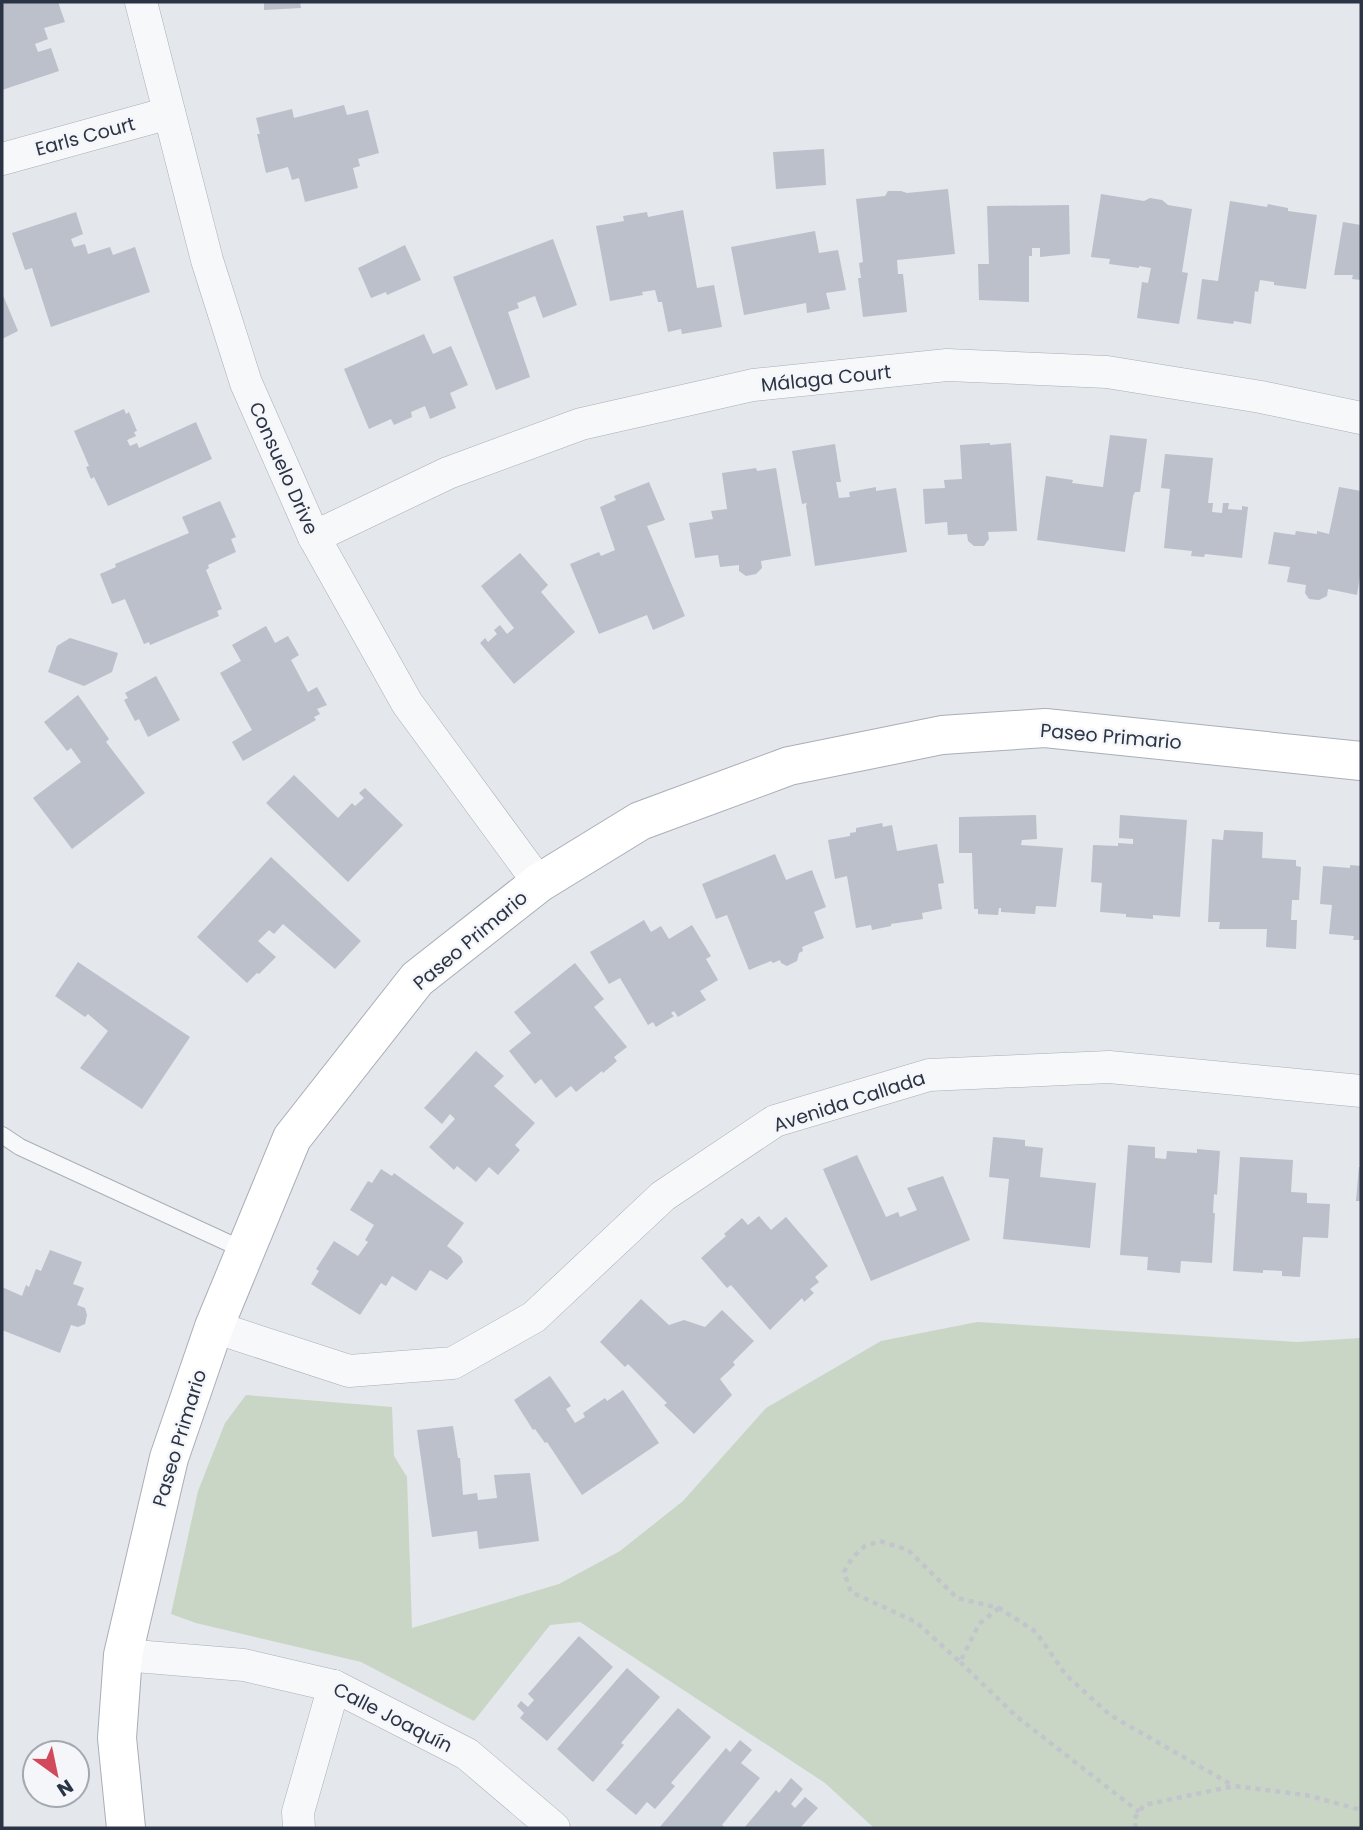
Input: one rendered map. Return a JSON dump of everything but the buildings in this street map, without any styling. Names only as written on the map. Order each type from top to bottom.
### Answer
[{"type":"street","name":"Consuelo Drive","points":[[141,2],[207,260],[246,383],[314,537],[407,703],[539,883]]},
{"type":"street","name":"Earls Court","points":[[2,159],[169,113]]},
{"type":"street","name":"Málaga Court","points":[[314,537],[448,473],[581,424],[753,385],[947,365],[1107,372],[1261,397],[1361,418]]},
{"type":"street","name":"Paseo Primario","points":[[126,1828],[117,1738],[123,1655],[169,1458],[214,1327],[292,1138],[417,979],[539,883],[640,821],[789,765],[942,735],[1045,728],[1361,761]]},
{"type":"street","name":"Avenida Callada","points":[[214,1327],[349,1371],[453,1363],[534,1317],[663,1196],[775,1121],[929,1075],[1109,1066],[1361,1091]]},
{"type":"street","name":"Calle Joaquín","points":[[123,1655],[244,1665],[334,1686],[467,1754],[554,1828]]},
{"type":"street","points":[[299,1828],[298,1812],[334,1686]]},
{"type":"lane","points":[[2,1135],[20,1147],[246,1251]]},
{"type":"path","points":[[1139,1812],[1016,1716],[916,1622],[851,1592],[844,1572],[852,1559],[865,1546],[880,1541],[908,1550],[957,1598],[999,1608],[1036,1632],[1066,1675],[1110,1714],[1234,1786]]},
{"type":"path","points":[[960,1662],[979,1624],[999,1608]]},
{"type":"path","points":[[1136,1828],[1134,1819],[1144,1805],[1234,1786],[1306,1794],[1361,1810]]},
{"type":"green space","points":[[977,1322],[1297,1342],[1361,1338],[1361,1828],[874,1828],[825,1783],[580,1622],[550,1625],[474,1721],[361,1662],[196,1623],[171,1614],[198,1491],[225,1423],[246,1395],[392,1407],[394,1456],[407,1477],[412,1628],[559,1584],[620,1551],[683,1501],[766,1408],[881,1341]]}]
